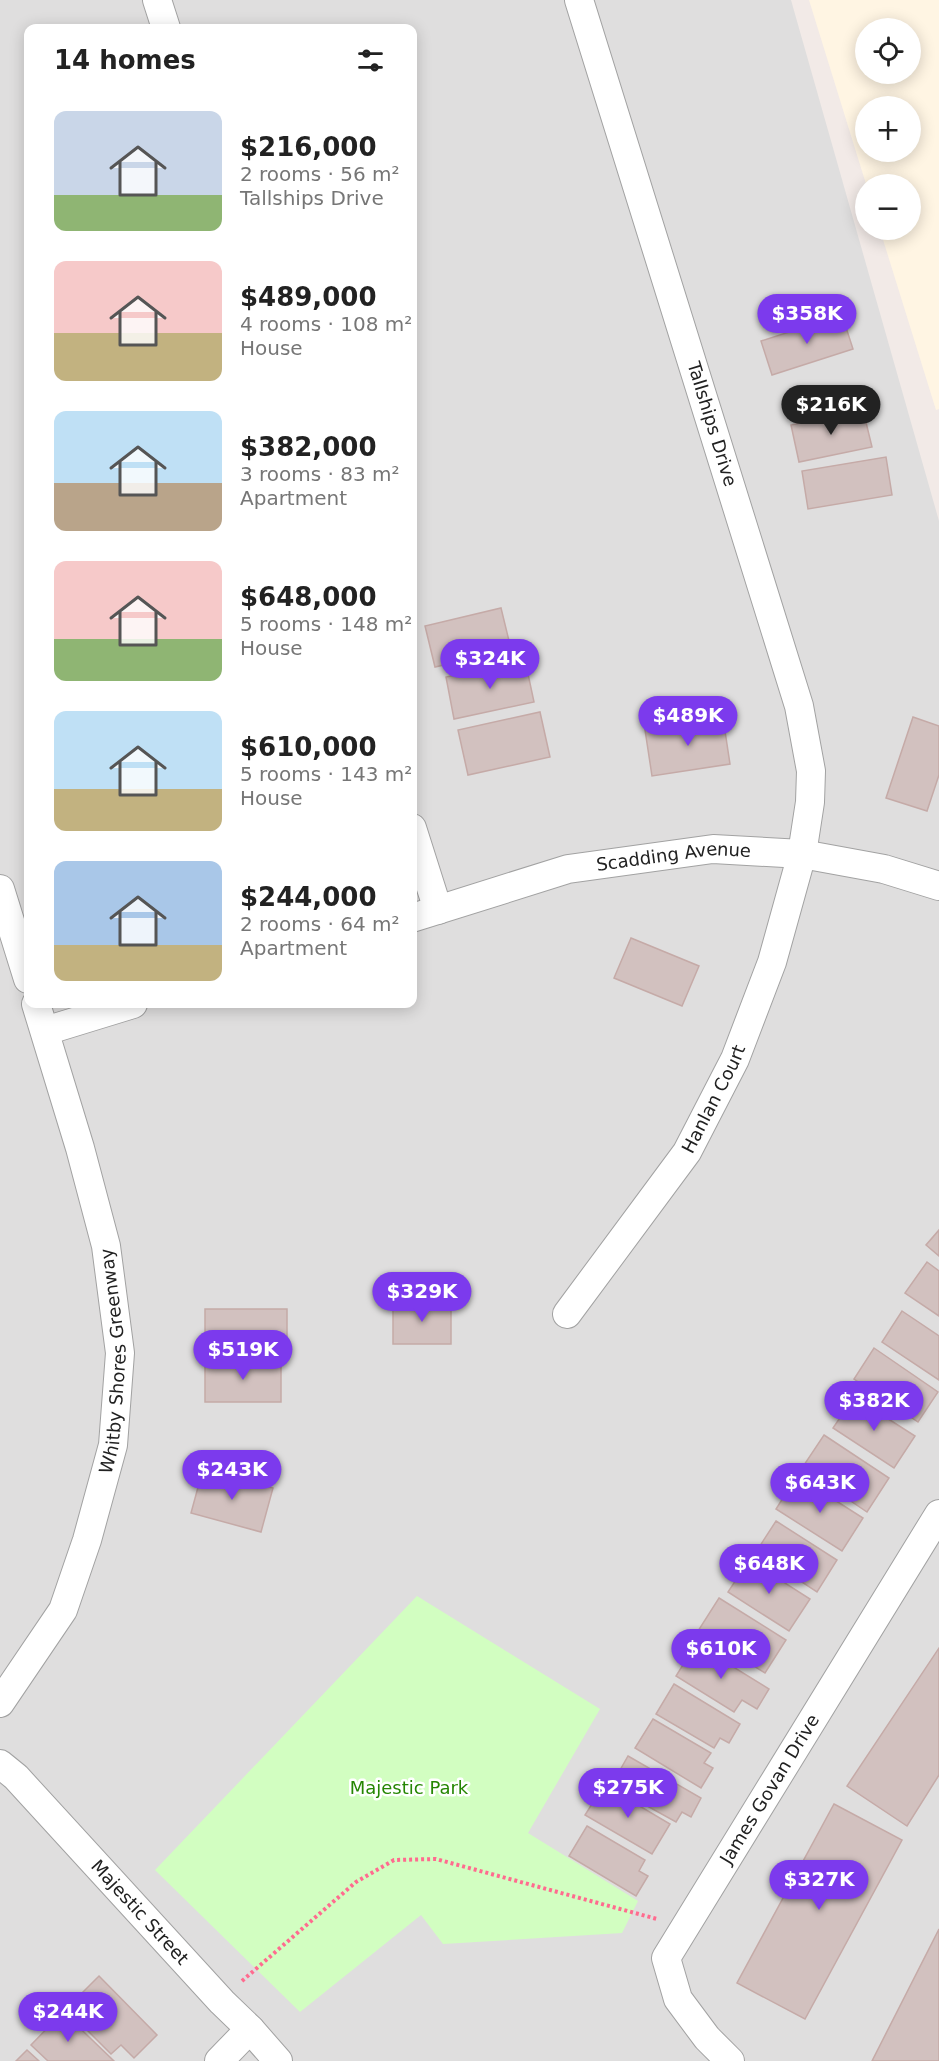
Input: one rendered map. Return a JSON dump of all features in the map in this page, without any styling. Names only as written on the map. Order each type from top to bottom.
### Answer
[{"type":"street","points":[[157,0],[165,24]]},
{"type":"street","name":"Tallships Drive","points":[[579,0],[799,706],[811,771],[810,802],[802,854]]},
{"type":"street","name":"Scadding Avenue","points":[[425,914],[568,869],[713,849],[802,854],[884,869],[939,886]]},
{"type":"street","name":"Hanlan Court","points":[[567,1314],[687,1152],[735,1059],[772,962],[802,854]]},
{"type":"street","points":[[417,861],[425,914]]},
{"type":"street","points":[[0,890],[24,966]]},
{"type":"street","name":"Whitby Shores Greenway","points":[[0,1703],[63,1610],[87,1540],[113,1445],[120,1353],[106,1246],[80,1148],[37,1008]]},
{"type":"street","points":[[45,1031],[120,1008]]},
{"type":"street","name":"James Govan Drive","points":[[730,2061],[707,2038],[678,1999],[666,1958],[939,1514]]},
{"type":"street","name":"Majestic Street","points":[[0,1764],[16,1777],[278,2061]]},
{"type":"street","points":[[219,2061],[250,2029]]},
{"type":"path","points":[[236,1987],[356,1882],[394,1860],[436,1859],[684,1927]]},
{"type":"shaded area","points":[[0,0],[791,0],[855,225],[855,240],[859,240],[939,521],[939,2061],[0,2061]]},
{"type":"shaded area","points":[[809,0],[939,0],[939,409],[936,410],[883,240],[921,240],[921,174],[863,174],[859,162],[921,162],[921,96],[855,96],[855,148]]},
{"type":"green space","name":"Majestic Park","points":[[417,1596],[600,1709],[528,1833],[638,1901],[622,1933],[443,1944],[421,1915],[300,2012],[155,1870]]},
{"type":"building","points":[[842,315],[853,349],[772,375],[761,341]]},
{"type":"building","points":[[863,410],[872,447],[799,462],[791,425]]},
{"type":"building","points":[[886,457],[892,495],[808,509],[802,471]]},
{"type":"building","points":[[501,608],[511,649],[435,667],[425,626]]},
{"type":"building","points":[[525,660],[534,702],[454,719],[446,677]]},
{"type":"building","points":[[540,712],[550,757],[468,775],[458,730]]},
{"type":"building","points":[[913,717],[939,726],[939,775],[927,811],[886,798]]},
{"type":"building","points":[[723,718],[730,764],[652,776],[645,730]]},
{"type":"building","points":[[631,938],[699,966],[682,1006],[614,978]]},
{"type":"building","points":[[939,1230],[939,1256],[926,1245]]},
{"type":"building","points":[[927,1262],[939,1271],[939,1316],[905,1293]]},
{"type":"building","points":[[393,1302],[451,1302],[451,1344],[393,1344]]},
{"type":"building","points":[[205,1309],[287,1309],[287,1345],[205,1345]]},
{"type":"building","points":[[902,1311],[939,1336],[939,1380],[882,1342]]},
{"type":"building","points":[[874,1348],[938,1392],[918,1422],[854,1379]]},
{"type":"building","points":[[205,1360],[281,1360],[281,1402],[205,1402]]},
{"type":"building","points":[[854,1397],[915,1436],[894,1468],[833,1428]]},
{"type":"building","points":[[824,1435],[889,1478],[867,1512],[802,1468]]},
{"type":"building","points":[[203,1469],[273,1488],[261,1532],[191,1513]]},
{"type":"building","points":[[797,1476],[863,1518],[842,1551],[776,1509]]},
{"type":"building","points":[[776,1521],[837,1560],[817,1592],[756,1552]]},
{"type":"building","points":[[749,1560],[810,1599],[789,1631],[728,1592]]},
{"type":"building","points":[[719,1598],[786,1640],[765,1673],[698,1631]]},
{"type":"building","points":[[696,1644],[769,1689],[757,1709],[742,1700],[734,1712],[676,1676]]},
{"type":"building","points":[[939,1648],[939,1775],[907,1826],[847,1786]]},
{"type":"building","points":[[674,1684],[740,1724],[729,1743],[720,1738],[714,1748],[656,1714]]},
{"type":"building","points":[[653,1719],[711,1753],[704,1763],[713,1768],[701,1788],[635,1748]]},
{"type":"building","points":[[628,1756],[701,1798],[691,1817],[682,1812],[676,1822],[611,1786]]},
{"type":"building","points":[[604,1785],[670,1824],[652,1854],[585,1815]]},
{"type":"building","points":[[834,1804],[902,1840],[805,2019],[737,1983]]},
{"type":"building","points":[[587,1826],[645,1860],[639,1871],[648,1876],[636,1896],[569,1856]]},
{"type":"building","points":[[939,1929],[939,2061],[872,2061]]},
{"type":"building","points":[[99,1976],[157,2035],[134,2058],[121,2045],[111,2054],[66,2009]]},
{"type":"building","points":[[63,2012],[114,2061],[48,2061],[31,2045]]},
{"type":"building","points":[[27,2050],[39,2061],[16,2061]]}]
